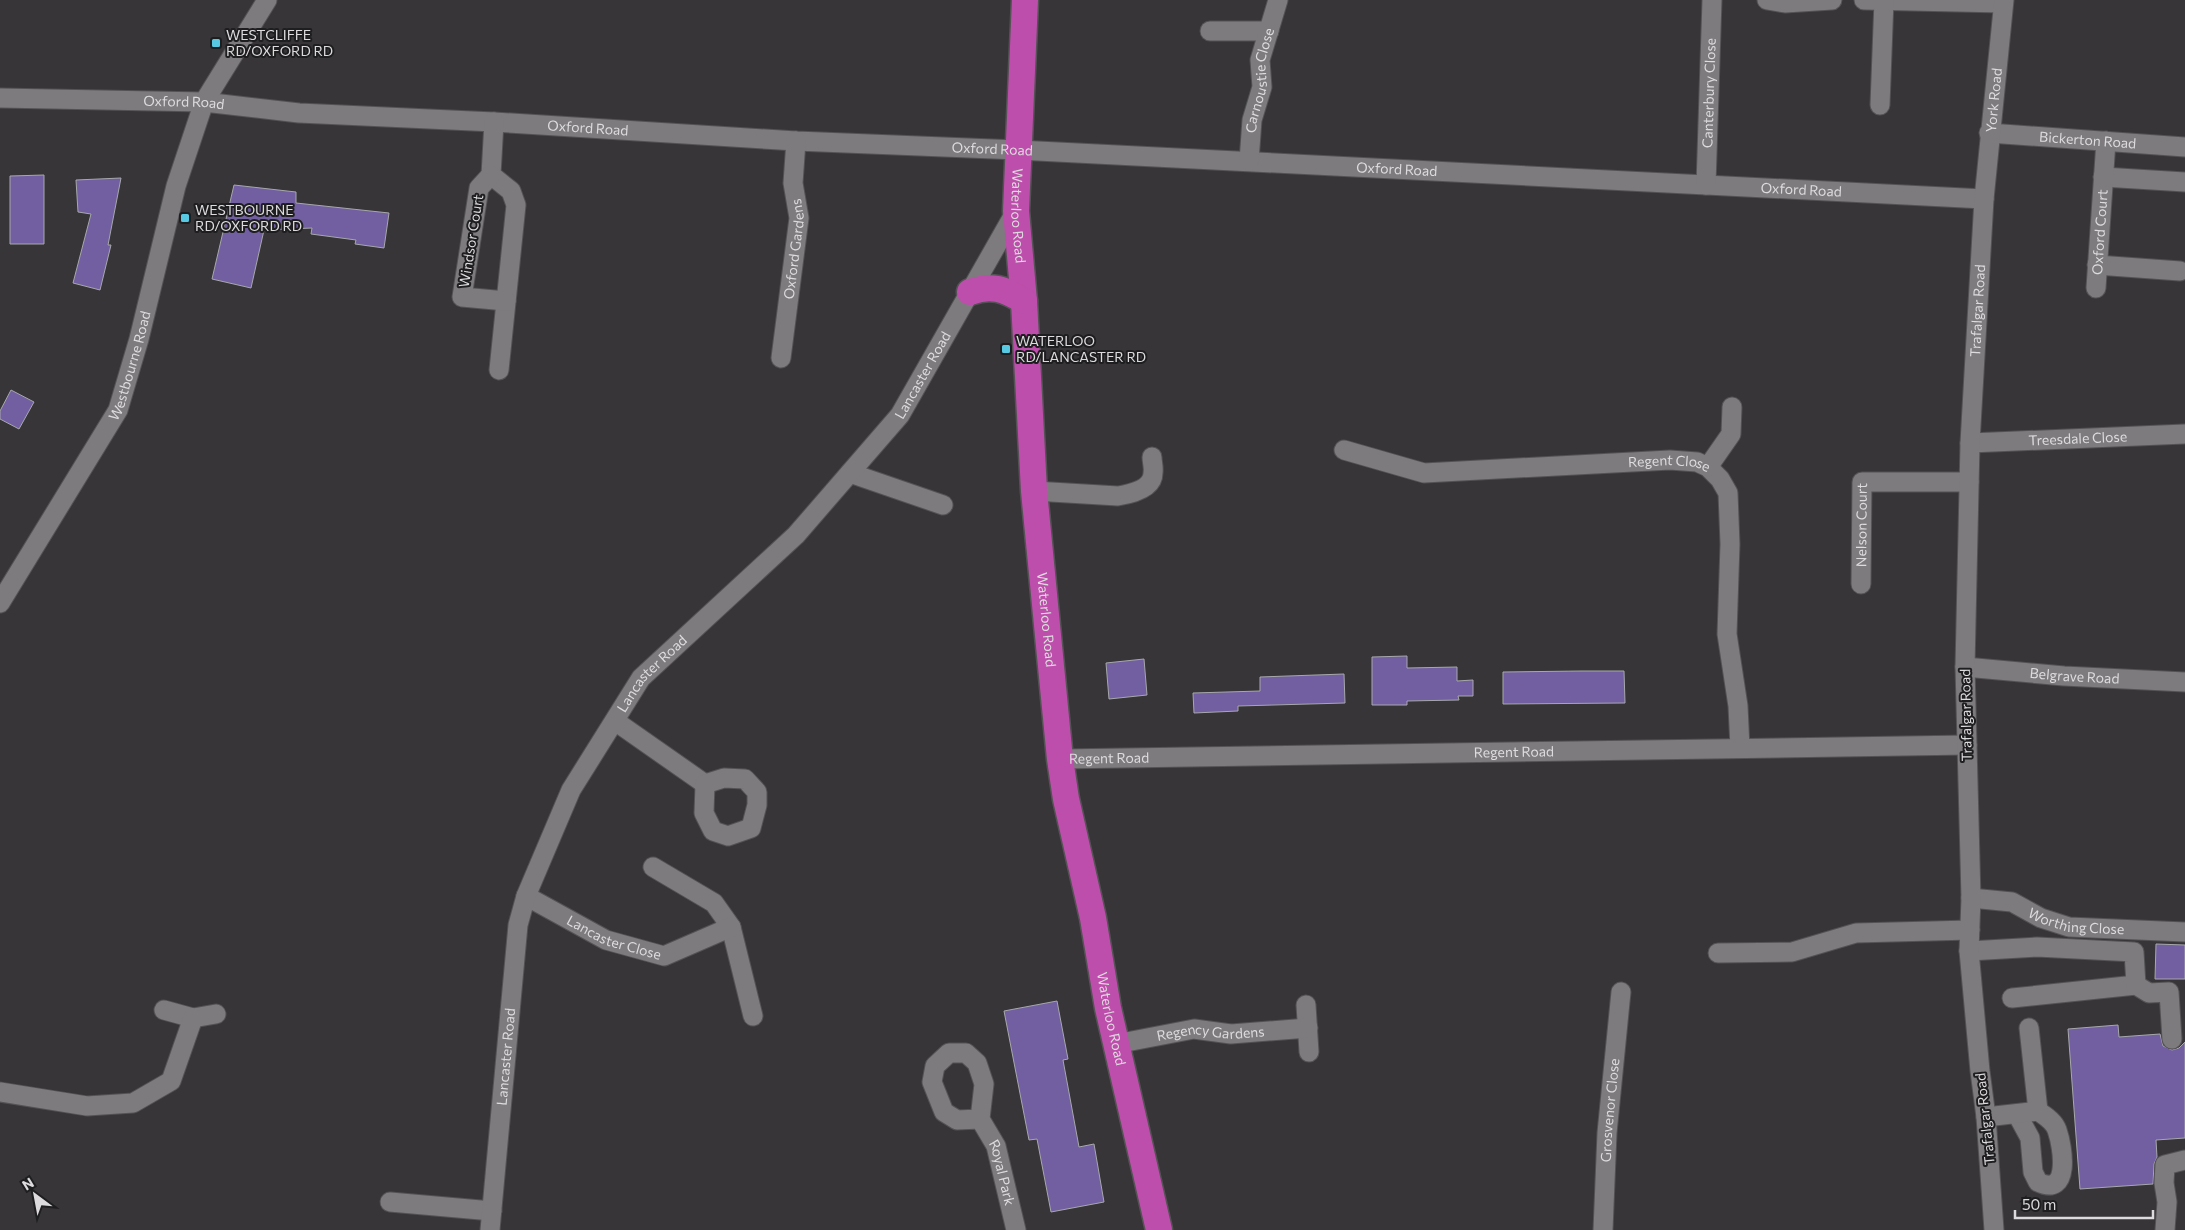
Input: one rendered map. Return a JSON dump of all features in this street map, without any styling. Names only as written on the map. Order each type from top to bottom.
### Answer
[{"type":"highway","name":"Waterloo Road","points":[[1025,0],[1016,211],[1024,301],[1034,491],[1060,759],[1066,799],[1093,918],[1108,1008],[1159,1230]]},
{"type":"highway","points":[[970,292],[987,287],[1008,292],[1024,301]]},
{"type":"street","name":"Westbourne Road","points":[[0,603],[118,410],[139,339],[176,186],[204,102],[267,0]]},
{"type":"street","name":"Carnoustie Close","points":[[1249,161],[1252,120],[1262,87],[1260,60],[1278,0]]},
{"type":"street","name":"Canterbury Close","points":[[1706,185],[1712,0]]},
{"type":"street","points":[[1767,0],[1785,3],[1832,0]]},
{"type":"street","points":[[1864,0],[2004,2]]},
{"type":"street","points":[[1880,105],[1884,0]]},
{"type":"street","name":"York Road","points":[[1984,199],[1989,133],[2004,2]]},
{"type":"street","points":[[1210,31],[1269,31]]},
{"type":"street","name":"Oxford Road","points":[[0,98],[204,102],[299,114],[494,122],[796,141],[1249,161],[1984,199]]},
{"type":"street","name":"Windsor Court","points":[[494,122],[491,175],[479,188],[462,297],[506,301]]},
{"type":"street","name":"Bickerton Road","points":[[1989,133],[2185,147]]},
{"type":"street","name":"Oxford Gardens","points":[[781,358],[800,218],[793,183],[796,141]]},
{"type":"street","name":"Oxford Court","points":[[2096,288],[2106,141]]},
{"type":"street","name":"Windsor Court","points":[[491,175],[511,191],[516,205],[499,370]]},
{"type":"street","name":"Oxford Court","points":[[2103,177],[2185,182]]},
{"type":"street","name":"Trafalgar Road","points":[[1984,199],[1970,443],[1965,667],[1971,898],[1970,951],[1986,1117],[1994,1230]]},
{"type":"street","name":"Lancaster Road","points":[[490,1230],[518,925],[526,896],[571,790],[641,678],[796,535],[900,415],[1016,211]]},
{"type":"street","points":[[2097,265],[2180,271]]},
{"type":"street","points":[[1708,467],[1731,434],[1732,407]]},
{"type":"street","name":"Treesdale Close","points":[[1970,443],[2185,434]]},
{"type":"street","name":"Regent Close","points":[[1344,450],[1424,473],[1670,460],[1697,462],[1708,467],[1720,479],[1728,493],[1730,544],[1727,634],[1738,706],[1740,748]]},
{"type":"street","points":[[1034,491],[1118,496],[1132,494],[1152,480],[1154,474],[1152,457]]},
{"type":"street","points":[[850,473],[942,505]]},
{"type":"street","name":"Nelson Court","points":[[1861,584],[1862,482],[1969,482]]},
{"type":"street","name":"Belgrave Road","points":[[1965,667],[2064,676],[2185,682]]},
{"type":"street","points":[[614,721],[705,784]]},
{"type":"street","name":"Regent Road","points":[[1060,759],[1967,745]]},
{"type":"street","points":[[653,867],[714,903],[731,927],[753,1016]]},
{"type":"street","name":"Lancaster Close","points":[[526,896],[606,940],[664,956],[731,927]]},
{"type":"street","name":"Worthing Close","points":[[1971,898],[2012,902],[2040,918],[2069,927],[2185,932]]},
{"type":"street","points":[[1718,953],[1792,952],[1856,933],[1970,930]]},
{"type":"street","points":[[1970,951],[2037,947],[2134,952],[2136,985]]},
{"type":"street","points":[[2012,998],[2136,985],[2149,992],[2169,992],[2172,1038]]},
{"type":"street","name":"Grosvenor Close","points":[[1603,1230],[1607,1133],[1621,992]]},
{"type":"street","points":[[1306,1005],[1309,1052]]},
{"type":"street","points":[[164,1010],[193,1018],[216,1014]]},
{"type":"street","points":[[0,1092],[88,1106],[133,1103],[171,1081],[193,1018]]},
{"type":"street","name":"Regency Gardens","points":[[1116,1044],[1194,1029],[1231,1034],[1308,1028]]},
{"type":"street","points":[[2029,1028],[2038,1111]]},
{"type":"street","points":[[1986,1117],[2038,1111],[2051,1120],[2057,1129],[2063,1166],[2061,1177],[2056,1184],[2051,1186],[2038,1182],[2033,1172],[2030,1138],[2017,1114]]},
{"type":"street","name":"Royal Park","points":[[980,1120],[996,1146],[1016,1230]]},
{"type":"street","points":[[2165,1230],[2167,1202],[2164,1183],[2165,1165],[2185,1160]]},
{"type":"street","points":[[390,1202],[492,1211]]},
{"type":"building","points":[[44,175],[44,244],[10,244],[10,176]]},
{"type":"building","points":[[121,178],[108,245],[111,245],[100,290],[73,283],[91,214],[78,212],[76,180]]},
{"type":"building","points":[[234,185],[296,192],[296,203],[389,213],[384,248],[355,244],[356,240],[311,234],[312,228],[264,230],[251,288],[212,279]]},
{"type":"building","points":[[11,390],[34,402],[19,429],[0,419],[0,411]]},
{"type":"building","points":[[1407,656],[1407,668],[1457,667],[1457,681],[1473,680],[1473,696],[1458,696],[1459,700],[1407,701],[1407,705],[1372,705],[1372,657]]},
{"type":"building","points":[[1144,659],[1147,695],[1109,699],[1106,663]]},
{"type":"building","points":[[1624,671],[1625,703],[1503,704],[1503,672]]},
{"type":"building","points":[[1344,674],[1345,703],[1238,706],[1238,711],[1194,713],[1193,693],[1260,691],[1260,677]]},
{"type":"building","points":[[2156,944],[2185,945],[2185,979],[2155,979]]},
{"type":"building","points":[[1057,1001],[1068,1059],[1063,1060],[1079,1147],[1094,1144],[1104,1202],[1051,1212],[1037,1139],[1029,1140],[1004,1011]]},
{"type":"building","points":[[2118,1025],[2119,1037],[2160,1034],[2163,1046],[2172,1050],[2179,1048],[2185,1042],[2185,1138],[2156,1140],[2157,1157],[2154,1164],[2153,1184],[2080,1189],[2068,1029]]},
{"type":"place","name":"WESTCLIFFE RD/OXFORD RD","points":[[216,43]]},
{"type":"place","name":"WESTBOURNE RD/OXFORD RD","points":[[185,218]]},
{"type":"place","name":"WATERLOO RD/LANCASTER RD","points":[[1006,349]]}]
